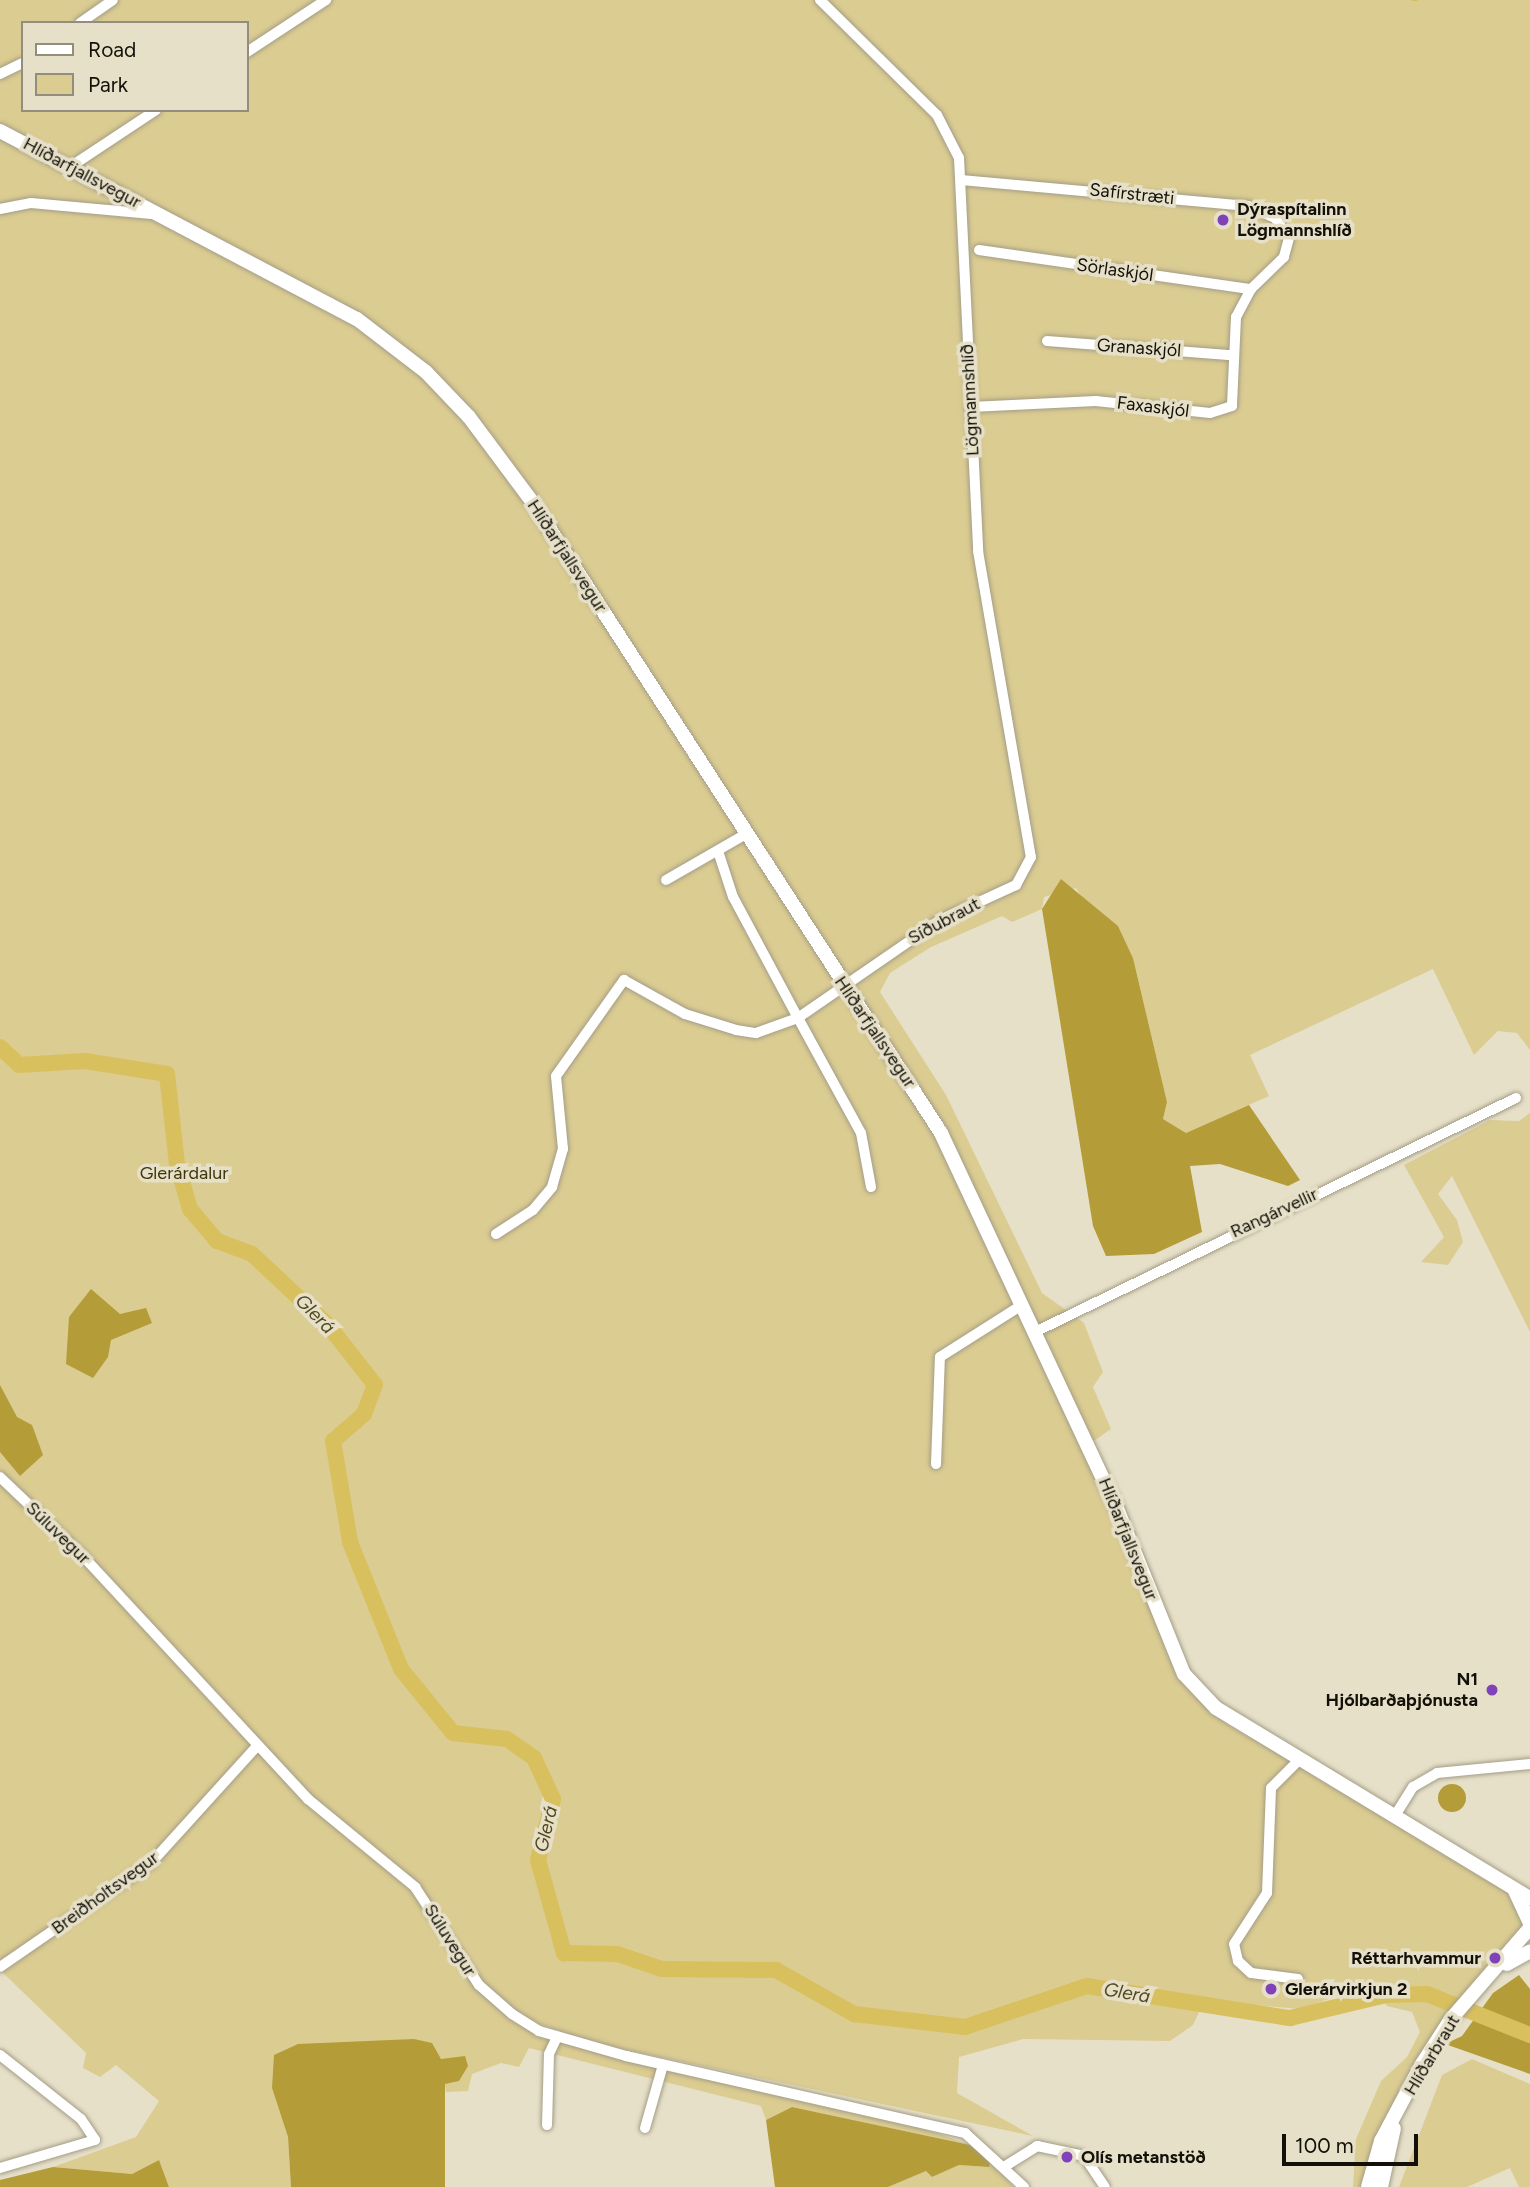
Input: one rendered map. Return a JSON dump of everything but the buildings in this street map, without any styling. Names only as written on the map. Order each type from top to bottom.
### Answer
[{"type":"main road","name":"Hlíðarfjallsvegur","points":[[0,131],[357,319],[450,395],[533,503],[941,1133],[1116,1506],[1184,1674],[1216,1708],[1396,1814],[1530,1898]]},
{"type":"main road","points":[[1512,1886],[1530,1928]]},
{"type":"main road","name":"Hlíðarbraut","points":[[1368,2187],[1381,2141],[1451,2019],[1499,1968],[1530,1928]]},
{"type":"main road","name":"Hlíðarbraut","points":[[1499,1968],[1530,1951]]},
{"type":"main road","points":[[1381,2187],[1398,2113]]},
{"type":"street","points":[[83,21],[113,0]]},
{"type":"street","points":[[248,50],[326,0]]},
{"type":"street","name":"Lögmannshlíð","points":[[820,0],[937,115],[953,143],[961,180],[970,407],[983,599],[1030,850]]},
{"type":"street","points":[[0,74],[21,64]]},
{"type":"street","points":[[70,166],[153,112]]},
{"type":"street","name":"Safírstræti","points":[[961,180],[1248,206],[1275,218],[1289,238]]},
{"type":"street","name":"Hlíðarfjallsvegur","points":[[0,209],[31,203],[163,215]]},
{"type":"street","name":"Faxaskjól","points":[[970,407],[1096,401],[1210,414],[1232,406],[1231,355],[1236,317],[1251,289],[1284,257],[1289,238]]},
{"type":"street","name":"Sörlaskjól","points":[[979,250],[1251,289]]},
{"type":"street","name":"Granaskjól","points":[[1047,341],[1231,355]]},
{"type":"street","points":[[666,880],[746,834]]},
{"type":"street","name":"Síðubraut","points":[[496,1234],[533,1210],[552,1187],[563,1149],[553,1097],[556,1076],[624,980],[685,1014],[736,1030],[756,1033],[798,1018],[940,920],[1016,885],[1028,870],[1030,850]]},
{"type":"street","points":[[718,852],[733,897],[861,1133],[871,1187]]},
{"type":"street","name":"Rangárvellir","points":[[1035,1332],[1516,1098]]},
{"type":"street","points":[[936,1464],[940,1357],[1022,1304]]},
{"type":"street","name":"Súluvegur","points":[[0,1477],[82,1555],[308,1799],[415,1886],[479,1985],[512,2014],[556,2037],[663,2065],[946,2126],[984,2144],[1007,2165],[1024,2187]]},
{"type":"street","name":"Breiðholtsvegur","points":[[0,1967],[152,1862],[257,1746]]},
{"type":"street","points":[[1298,1979],[1251,1973],[1238,1961],[1234,1944],[1266,1893],[1272,1788],[1300,1759]]},
{"type":"street","points":[[1396,1814],[1413,1787],[1437,1773],[1530,1763]]},
{"type":"street","points":[[547,2125],[549,2054],[556,2037]]},
{"type":"street","points":[[0,2055],[81,2119],[96,2140],[0,2168]]},
{"type":"street","points":[[645,2128],[663,2065]]},
{"type":"street","points":[[1007,2165],[1037,2146],[1084,2155],[1105,2187]]},
{"type":"green space","name":"Glerárdalur","points":[[0,0],[1530,0],[1530,1050],[1517,1033],[1498,1031],[1474,1055],[1433,969],[1250,1055],[1269,1096],[1186,1133],[1163,1119],[1167,1102],[1133,958],[1118,926],[1084,902],[1076,888],[1044,897],[1042,909],[1012,922],[1002,916],[931,947],[890,973],[880,992],[946,1095],[1042,1293],[1084,1323],[1103,1372],[1093,1387],[1111,1429],[1085,1447],[1182,1680],[1228,1725],[1493,1876],[1510,1890],[1525,1926],[1445,2016],[1364,2187],[1353,2187],[1356,2139],[1381,2081],[1407,2057],[1420,2032],[1412,2012],[1387,2006],[1371,1984],[1301,2009],[1204,2001],[1193,2025],[1170,2041],[1023,2039],[959,2057],[957,2093],[1033,2136],[590,2042],[540,2024],[534,2036],[920,2127],[970,2145],[792,2107],[766,2120],[761,2106],[529,2048],[519,2067],[501,2063],[472,2074],[468,2091],[446,2092],[441,2059],[414,2039],[368,2043],[272,2088],[288,2137],[291,2187],[169,2187],[159,2160],[132,2174],[53,2167],[136,2137],[159,2101],[116,2065],[100,2077],[83,2068],[86,2053],[0,1970]]},
{"type":"green space","points":[[1530,1113],[1530,1332],[1452,1176],[1438,1194],[1457,1220],[1463,1242],[1448,1265],[1421,1262],[1444,1237],[1404,1165],[1490,1120],[1519,1121]]},
{"type":"green space","points":[[1472,2059],[1530,2084],[1530,2187],[1519,2187],[1510,2168],[1467,2187],[1399,2187],[1442,2075]]},
{"type":"green space","points":[[991,2160],[1013,2187],[888,2187],[926,2171],[932,2177],[959,2165],[989,2167]]},
{"type":"shaded area","points":[[1061,879],[1118,926],[1133,958],[1167,1102],[1163,1119],[1186,1133],[1249,1105],[1300,1180],[1288,1186],[1220,1164],[1190,1166],[1202,1232],[1154,1254],[1106,1256],[1093,1226],[1042,909]]},
{"type":"shaded area","points":[[91,1289],[120,1314],[146,1308],[152,1323],[111,1340],[108,1357],[93,1378],[66,1364],[69,1317]]},
{"type":"shaded area","points":[[0,1385],[17,1417],[32,1425],[43,1455],[20,1476],[0,1452]]},
{"type":"shaded area","points":[[1452,1784],[1462,1788],[1466,1798],[1462,1808],[1452,1812],[1442,1808],[1438,1798],[1442,1788]]},
{"type":"shaded area","points":[[1519,1975],[1530,1989],[1530,2074],[1445,2044],[1462,2036],[1493,1993]]},
{"type":"shaded area","points":[[414,2039],[432,2043],[441,2059],[465,2056],[468,2066],[459,2081],[445,2084],[445,2187],[291,2187],[288,2137],[272,2088],[274,2055],[298,2044]]},
{"type":"shaded area","points":[[792,2107],[970,2145],[991,2160],[989,2167],[959,2165],[932,2177],[926,2171],[888,2187],[775,2187],[766,2120]]},
{"type":"shaded area","points":[[159,2160],[169,2187],[0,2187],[0,2180],[53,2167],[132,2174]]},
{"type":"waterway","points":[[1412,0],[1417,0]]},
{"type":"waterway","name":"Glerá","points":[[0,1047],[19,1065],[85,1061],[167,1074],[177,1164],[190,1209],[217,1241],[252,1254],[328,1325],[375,1385],[364,1414],[333,1441],[350,1542],[401,1669],[453,1733],[507,1739],[534,1758],[553,1799],[538,1860],[564,1953],[617,1954],[662,1969],[776,1970],[854,2014],[965,2027],[1087,1986],[1290,2018],[1386,1995],[1427,1994],[1530,2035]]},
{"type":"place","name":"Dýraspítalinn Lögmannshlíð","points":[[1223,220]]},
{"type":"place","name":"N1 Hjólbarðaþjónusta","points":[[1492,1690]]},
{"type":"place","name":"Réttarhvammur","points":[[1495,1958]]},
{"type":"place","name":"Glerárvirkjun 2","points":[[1271,1989]]},
{"type":"place","name":"Olís metanstöð","points":[[1067,2157]]}]
